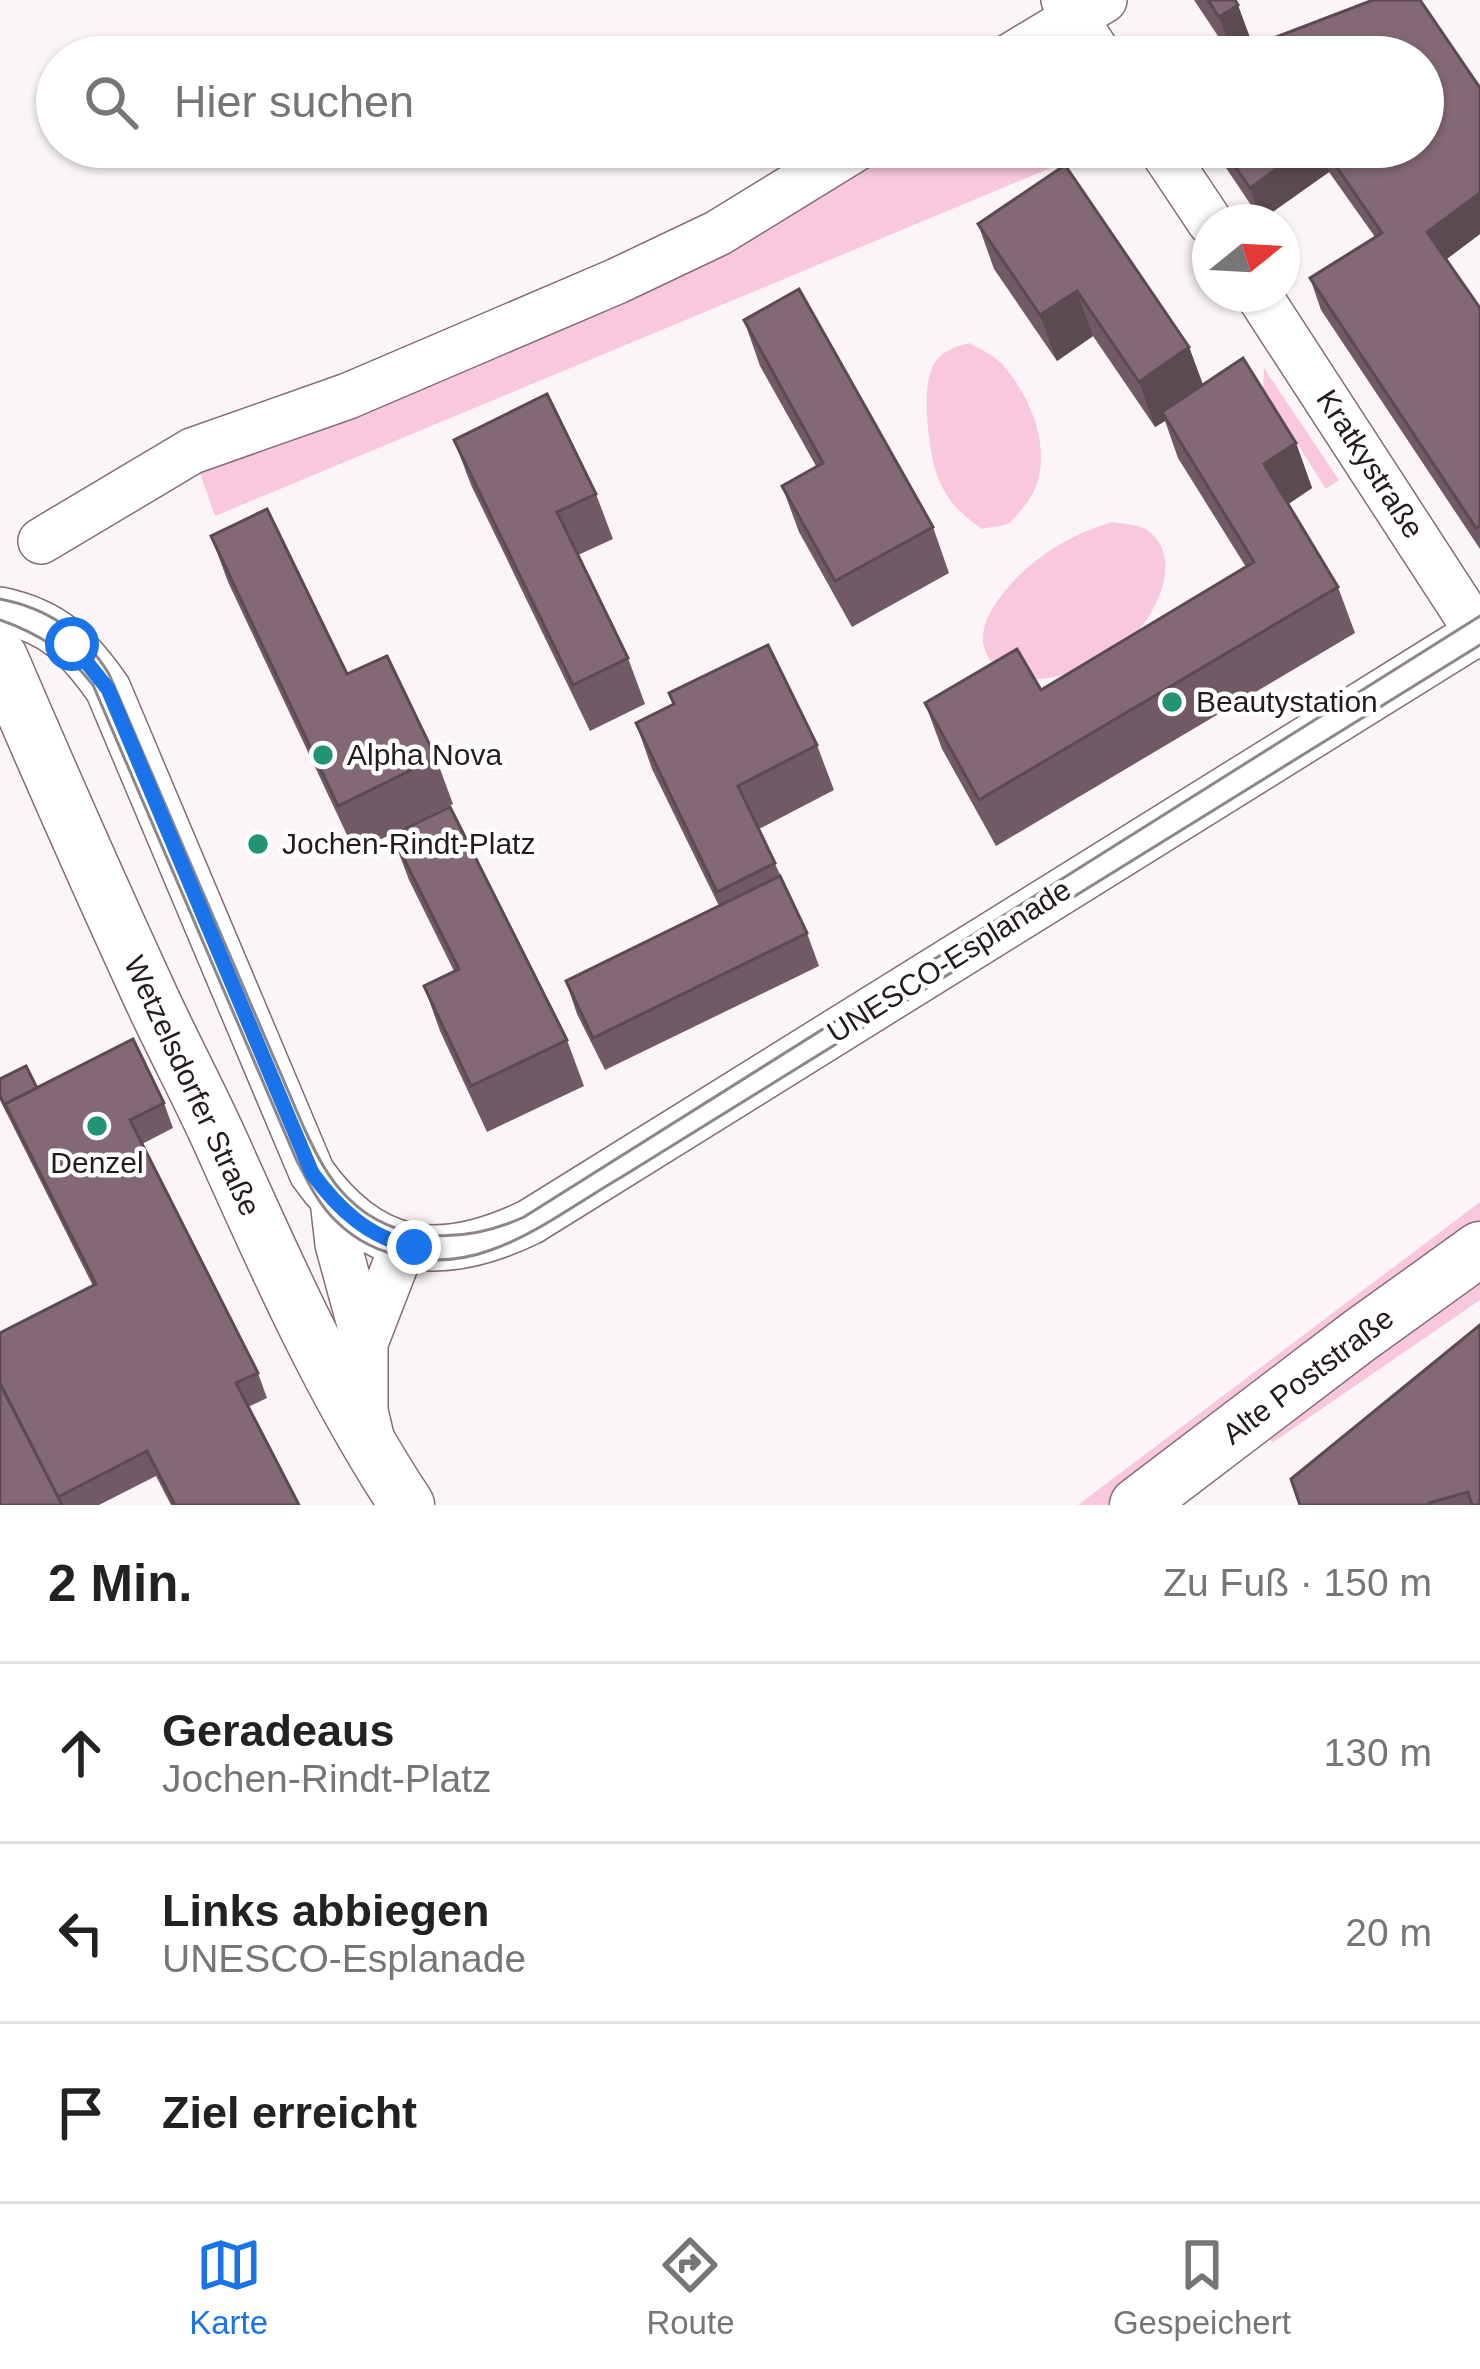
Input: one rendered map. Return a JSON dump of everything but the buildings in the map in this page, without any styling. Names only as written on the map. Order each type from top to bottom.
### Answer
[{"type":"main road","name":"Wetzelsdorfer Straße","points":[[0,657],[72,826],[254,1221],[322,1359],[406,1505]]},
{"type":"main road","name":"Alte Poststraße","points":[[1137,1505],[1480,1249]]},
{"type":"street","points":[[1039,36],[1081,6],[1092,36]]},
{"type":"street","points":[[41,541],[192,451],[348,396],[617,281],[718,233],[824,168]]},
{"type":"street","points":[[1174,168],[1198,204]]},
{"type":"street","name":"Kratkystraße","points":[[1269,312],[1479,633]]},
{"type":"street","points":[[0,610],[28,618],[72,644],[108,689],[303,1153],[333,1201],[338,1244],[364,1343],[365,1411],[375,1458]]},
{"type":"street","name":"UNESCO-Esplanade","points":[[333,1201],[370,1232],[403,1245],[435,1248],[483,1243],[530,1222],[1479,633]]},
{"type":"street","points":[[364,1343],[403,1245]]},
{"type":"shaded area","points":[[788,168],[1051,168],[215,516],[188,445],[670,235]]},
{"type":"shaded area","points":[[969,343],[997,360],[1013,378],[1033,414],[1041,454],[1040,474],[1022,509],[1009,523],[982,529],[957,508],[943,488],[935,470],[928,424],[927,392],[935,362]]},
{"type":"shaded area","points":[[1264,368],[1339,480],[1326,489],[1263,390]]},
{"type":"shaded area","points":[[1112,522],[1147,530],[1164,556],[1162,588],[1137,632],[1102,659],[1054,677],[1019,677],[994,664],[986,653],[985,624],[1005,591],[1045,554]]},
{"type":"shaded area","points":[[1480,1202],[1480,1223],[1109,1505],[1078,1505]]},
{"type":"shaded area","points":[[1480,1282],[1480,1300],[1272,1443],[1270,1428]]},
{"type":"tram line","points":[[0,599],[63,624],[109,674],[304,1128],[329,1175],[368,1214],[410,1232],[433,1235],[479,1232],[524,1217],[1480,616]]},
{"type":"tram line","points":[[0,620],[52,645],[93,685],[296,1159],[318,1199],[336,1221],[370,1245],[430,1260],[471,1256],[541,1227],[1480,645]]},
{"type":"place","name":"Beautystation","points":[[1172,702]]},
{"type":"place","name":"Alpha Nova","points":[[323,755]]},
{"type":"place","name":"Jochen-Rindt-Platz","points":[[258,844]]},
{"type":"place","name":"Denzel","points":[[97,1126]]},
{"type":"route","points":[[72,644],[108,689],[312,1173],[325,1192],[370,1232],[414,1247]]}]
